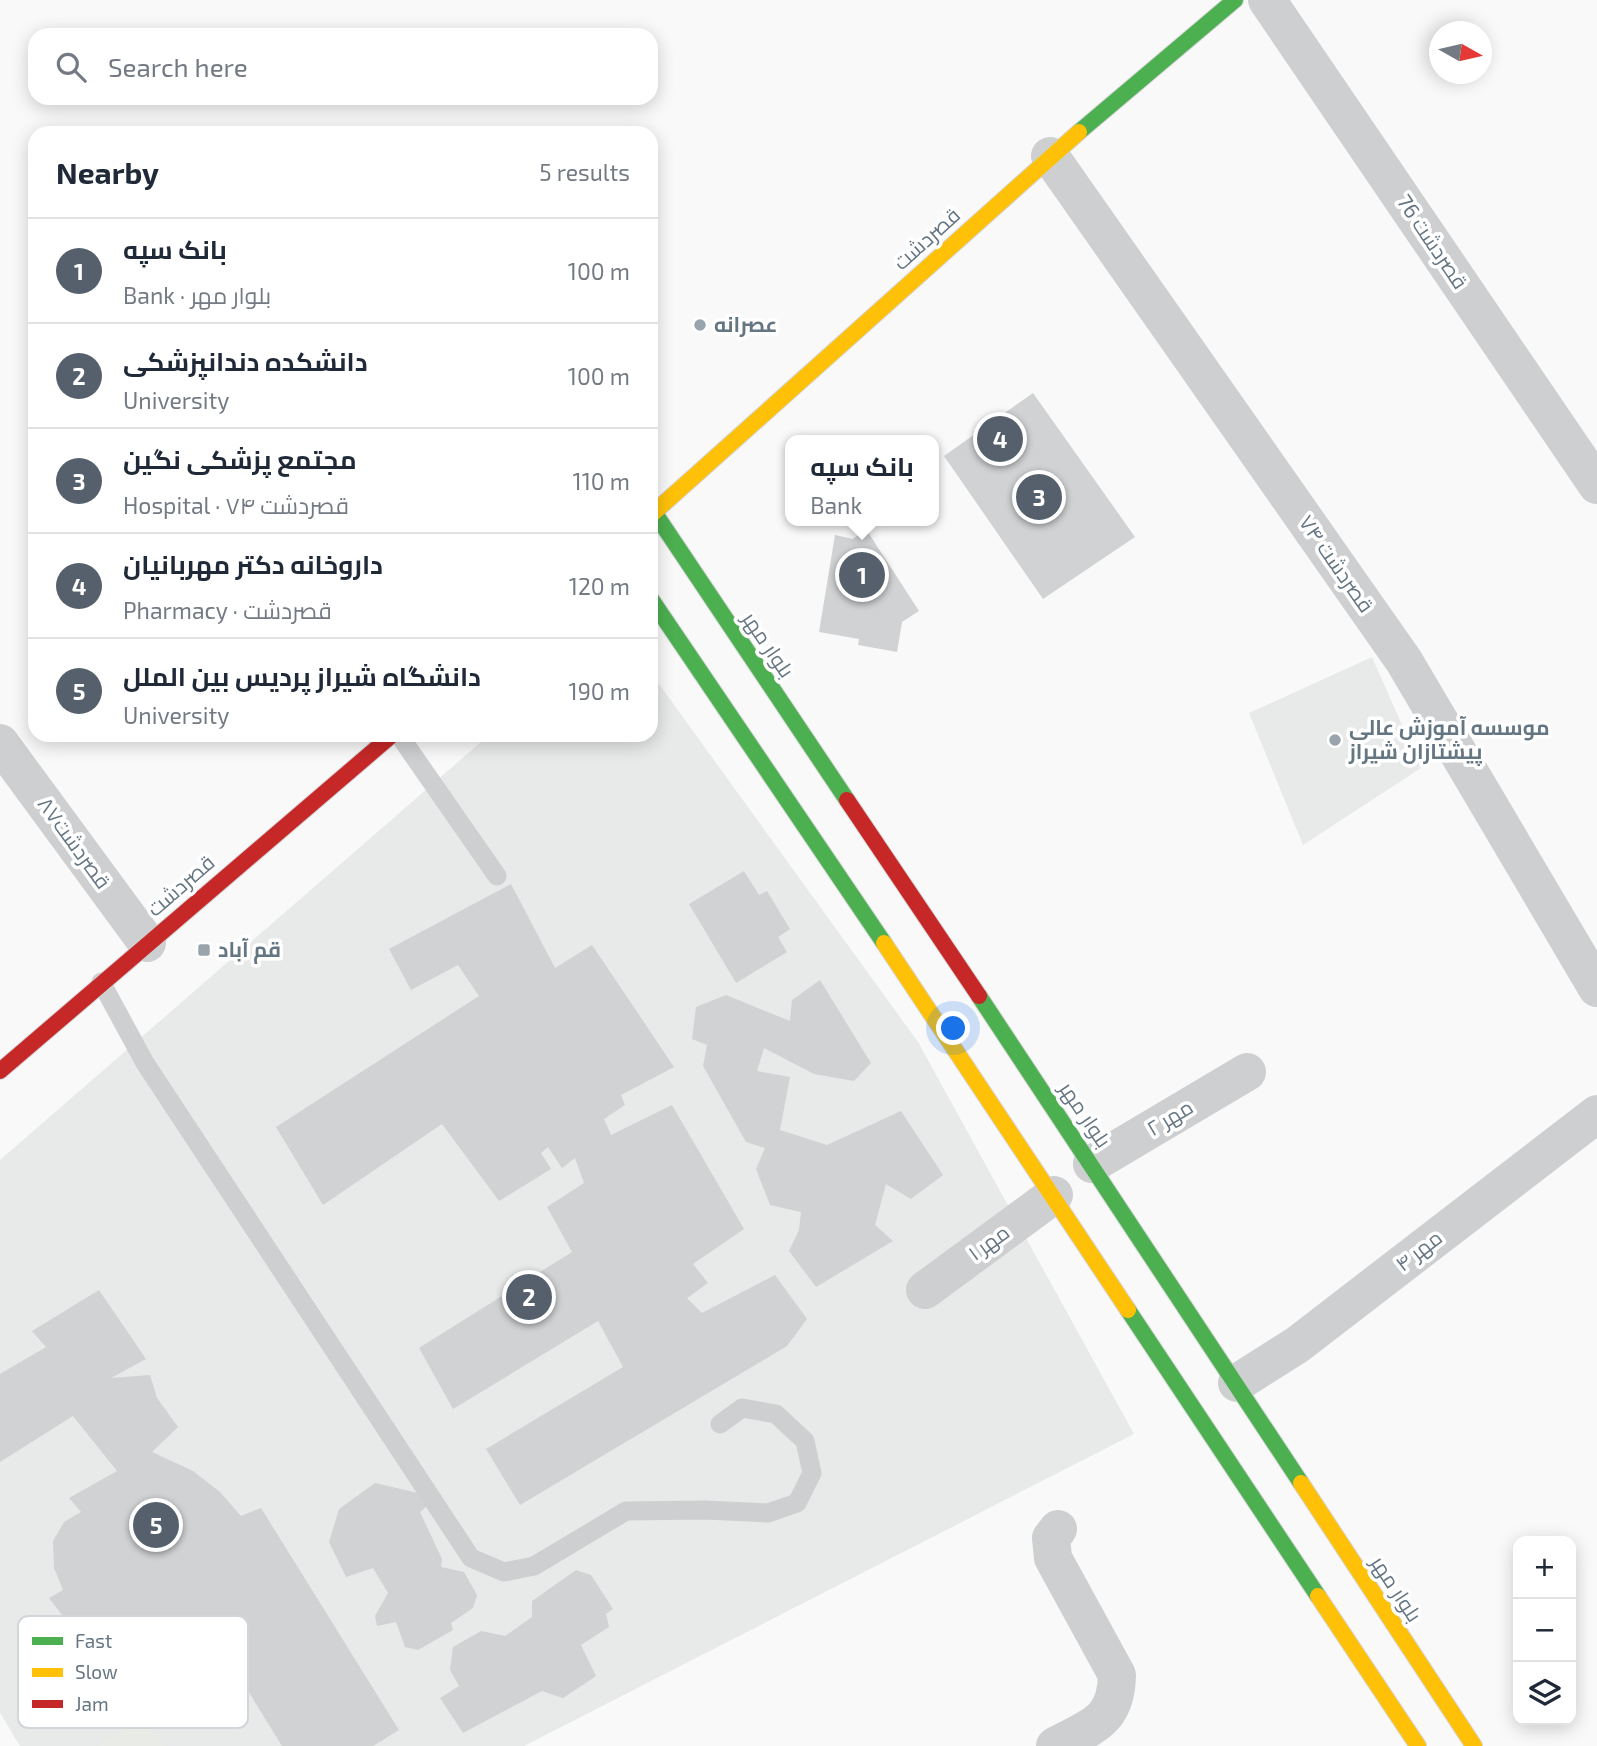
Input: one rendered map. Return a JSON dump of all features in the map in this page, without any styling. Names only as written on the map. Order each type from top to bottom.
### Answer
[{"type":"main road","name":"قصردشت","points":[[658,508],[1050,156],[1235,0]]},
{"type":"main road","name":"بلوار مهر","points":[[658,522],[807,750],[1092,1164],[1471,1745]]},
{"type":"main road","points":[[658,609],[776,769],[1418,1746]]},
{"type":"main road","name":"قصردشت","points":[[0,1071],[384,742]]},
{"type":"street","name":"76 قصردشت","points":[[1267,0],[1597,485]]},
{"type":"street","name":"۷۴ قصردشت","points":[[1050,156],[1404,661],[1597,988]]},
{"type":"street","name":"قصردشت۸۷","points":[[0,743],[147,943]]},
{"type":"street","name":"۲ مهر","points":[[1092,1164],[1247,1072]]},
{"type":"street","name":"۴ مهر","points":[[1237,1383],[1297,1345],[1597,1114]]},
{"type":"street","name":"۱ مهر","points":[[925,1290],[1054,1195]]},
{"type":"street","points":[[1055,1746],[1100,1722],[1109,1713],[1116,1693],[1117,1675],[1053,1558],[1051,1538],[1058,1529]]},
{"type":"lane","points":[[405,742],[497,876]]},
{"type":"lane","points":[[101,982],[145,1063],[471,1558],[504,1572],[534,1566],[626,1511],[705,1510],[768,1513],[797,1503],[812,1473],[805,1441],[776,1414],[743,1408],[720,1424]]},
{"type":"shaded area","name":"موسسه آموزش عالی پیشتازان شیراز","points":[[1372,657],[1421,768],[1303,845],[1249,713]]},
{"type":"shaded area","points":[[658,683],[918,1042],[1134,1434],[524,1746],[20,1746],[0,1713],[0,1160],[481,742],[658,742]]},
{"type":"shaded area","points":[[125,1728],[152,1728],[164,1746],[98,1746]]},
{"type":"building","points":[[1033,393],[1135,537],[1043,599],[944,456]]},
{"type":"building","points":[[866,529],[919,611],[902,622],[897,652],[858,645],[859,639],[819,632],[835,535],[853,539]]},
{"type":"building","points":[[744,871],[759,895],[767,891],[790,929],[778,937],[787,952],[736,983],[689,904]]},
{"type":"building","points":[[511,884],[555,968],[592,945],[674,1067],[621,1095],[625,1105],[604,1119],[611,1135],[672,1105],[744,1229],[693,1264],[708,1283],[687,1298],[702,1313],[775,1275],[807,1319],[787,1346],[520,1505],[486,1449],[623,1367],[598,1321],[453,1409],[419,1348],[572,1252],[547,1207],[584,1183],[575,1158],[562,1168],[548,1147],[541,1153],[551,1169],[499,1201],[442,1124],[323,1205],[276,1127],[479,996],[458,965],[411,990],[389,949]]},
{"type":"building","points":[[820,980],[871,1063],[854,1081],[814,1074],[764,1048],[757,1071],[790,1077],[780,1130],[827,1145],[901,1111],[943,1175],[911,1199],[886,1184],[875,1225],[893,1241],[816,1287],[789,1251],[799,1230],[801,1212],[770,1205],[756,1169],[765,1148],[746,1142],[703,1066],[707,1045],[692,1039],[696,1007],[726,995],[790,1021],[792,1000]]},
{"type":"building","points":[[99,1290],[146,1359],[111,1378],[150,1375],[157,1398],[178,1427],[152,1452],[193,1471],[220,1492],[241,1516],[261,1508],[399,1730],[373,1746],[282,1746],[248,1691],[248,1616],[63,1616],[49,1598],[63,1590],[54,1568],[53,1541],[64,1522],[81,1512],[69,1498],[117,1471],[73,1416],[0,1462],[0,1374],[46,1347],[32,1331]]},
{"type":"building","points":[[375,1483],[418,1493],[427,1506],[420,1512],[442,1559],[441,1567],[464,1572],[477,1595],[473,1608],[451,1623],[453,1630],[418,1650],[405,1647],[396,1622],[377,1626],[375,1616],[388,1593],[373,1568],[346,1577],[329,1542],[339,1509]]},
{"type":"building","points":[[576,1570],[591,1575],[613,1609],[606,1614],[609,1627],[581,1645],[596,1676],[563,1698],[542,1691],[463,1733],[440,1698],[459,1686],[450,1670],[453,1647],[481,1631],[505,1636],[532,1617],[532,1601]]},
{"type":"traffic: fast","points":[[1079,132],[1235,0]]},
{"type":"traffic: fast","points":[[658,518],[847,800]]},
{"type":"traffic: fast","points":[[658,609],[884,943]]},
{"type":"traffic: fast","points":[[979,996],[1301,1483]]},
{"type":"traffic: fast","points":[[1128,1310],[1318,1596]]},
{"type":"traffic: slow","points":[[658,509],[1079,132]]},
{"type":"traffic: slow","points":[[884,943],[1128,1310]]},
{"type":"traffic: slow","points":[[1301,1483],[1474,1746]]},
{"type":"traffic: slow","points":[[1318,1596],[1418,1746]]},
{"type":"traffic: jam","points":[[0,1071],[384,742]]},
{"type":"traffic: jam","points":[[847,800],[979,996]]},
{"type":"place","name":"عصرانه","points":[[700,325]]},
{"type":"place","name":"داروخانه دکتر مهربانیان","points":[[1000,439]]},
{"type":"place","name":"مجتمع پزشکی نگین","points":[[1039,497]]},
{"type":"place","name":"بانک سپه","points":[[862,575]]},
{"type":"place","name":"موسسه آموزش عالی پیشتازان شیراز","points":[[1335,740]]},
{"type":"place","name":"قم آباد","points":[[204,950]]},
{"type":"place","name":"دانشکده دندانپزشکی","points":[[529,1297]]},
{"type":"place","name":"دانشگاه شیراز پردیس بین الملل","points":[[156,1525]]}]
